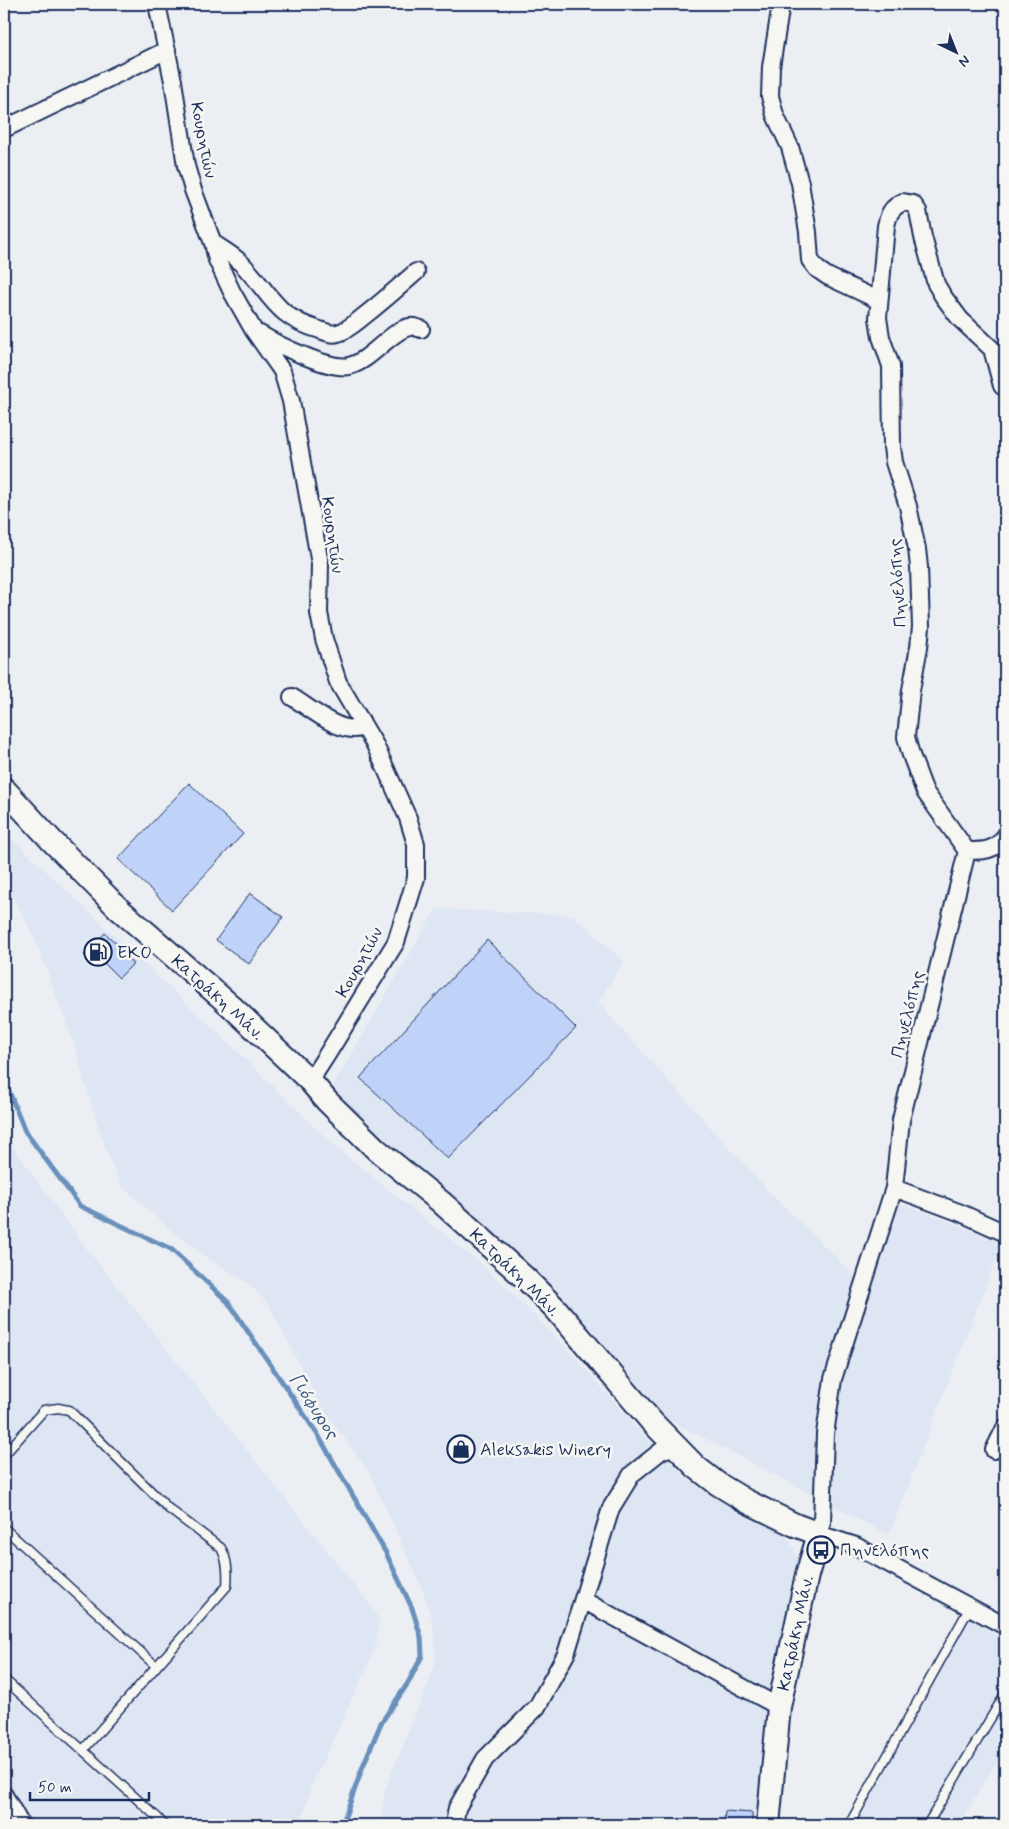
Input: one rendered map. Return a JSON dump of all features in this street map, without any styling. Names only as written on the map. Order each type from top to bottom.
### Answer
[{"type":"street","name":"Κουρητών","points":[[157,4],[167,50],[189,178],[213,243],[217,260],[254,331],[282,371],[291,401],[320,564],[318,606],[320,620],[338,682],[375,745],[412,827],[417,851],[416,878],[396,942],[310,1081]]},
{"type":"street","points":[[781,4],[771,67],[770,96],[775,115],[790,147],[800,183],[808,232],[810,260],[816,269],[827,276],[878,300]]},
{"type":"street","points":[[4,129],[167,50]]},
{"type":"street","name":"Πηνελόπης","points":[[819,1534],[822,1522],[825,1434],[834,1379],[894,1188],[901,1120],[967,850],[925,792],[906,737],[921,627],[919,567],[910,515],[894,462],[891,433],[891,366],[881,337],[878,318],[878,300],[889,212],[894,206],[902,202],[913,204],[918,211],[936,284],[960,319],[992,349],[1002,386]]},
{"type":"street","points":[[213,243],[239,261],[258,281],[277,307],[291,319],[332,334],[341,332],[352,325],[416,272]]},
{"type":"street","points":[[254,331],[291,350],[343,367],[363,361],[401,331],[410,327],[421,329]]},
{"type":"street","points":[[292,697],[338,726],[352,730],[364,727]]},
{"type":"street","name":"Κατράκη Μάν.","points":[[4,789],[52,841],[119,908],[231,1006],[310,1081],[327,1101],[377,1150],[441,1202],[532,1285],[555,1308],[674,1446],[718,1484],[746,1501],[795,1525],[819,1534],[807,1575],[780,1707],[768,1825]]},
{"type":"street","points":[[967,850],[986,851],[1002,842],[1005,836]]},
{"type":"street","points":[[894,1188],[1005,1233]]},
{"type":"street","points":[[994,1450],[1005,1428]]},
{"type":"street","points":[[454,1825],[457,1808],[485,1759],[537,1707],[566,1654],[611,1508],[632,1474],[661,1451],[674,1446]]},
{"type":"street","points":[[819,1534],[856,1546],[1005,1626]]},
{"type":"street","points":[[583,1600],[780,1707]]},
{"type":"street","points":[[4,1795],[21,1825]]},
{"type":"lane","points":[[4,1455],[44,1410],[58,1408],[69,1410],[169,1509],[222,1548],[226,1555],[227,1586],[83,1750]]},
{"type":"lane","points":[[4,1528],[156,1666]]},
{"type":"lane","points":[[849,1825],[970,1607]]},
{"type":"lane","points":[[4,1678],[164,1825]]},
{"type":"lane","points":[[927,1825],[1005,1694]]},
{"type":"shaded area","points":[[13,840],[230,1044],[332,1144],[482,1265],[514,1295],[573,1355],[643,1434],[690,1481],[722,1502],[777,1527],[784,1534],[795,1549],[799,1569],[758,1825],[380,1825],[385,1790],[435,1666],[435,1640],[432,1619],[422,1588],[369,1472],[319,1403],[269,1305],[248,1283],[207,1258],[172,1231],[121,1185],[108,1155],[72,1038],[39,949],[20,909],[4,885],[4,846]]},
{"type":"shaded area","points":[[436,909],[573,915],[624,961],[598,1003],[772,1195],[870,1291],[897,1202],[964,1227],[1002,1244],[889,1535],[666,1418],[527,1268],[353,1110],[333,1086]]},
{"type":"shaded area","points":[[4,1135],[80,1240],[370,1605],[379,1620],[376,1644],[310,1790],[301,1825],[4,1825]]},
{"type":"shaded area","points":[[960,1614],[1005,1639],[1005,1749],[958,1825],[846,1825],[896,1737],[926,1673]]},
{"type":"building","points":[[189,783],[243,834],[172,910],[118,859]]},
{"type":"building","points":[[250,893],[283,917],[249,964],[216,940]]},
{"type":"building","points":[[105,933],[119,946],[116,948],[133,964],[119,978],[102,961],[97,967],[84,955]]},
{"type":"building","points":[[487,940],[576,1028],[448,1159],[360,1078]]},
{"type":"building","points":[[725,1811],[752,1813],[752,1825],[724,1825]]},
{"type":"waterway","name":"Γιόφυρος","points":[[4,1079],[25,1131],[80,1206],[171,1249],[228,1302],[318,1435],[386,1553],[412,1608],[421,1637],[422,1656],[408,1683],[381,1723],[342,1825]]},
{"type":"place","name":"EKO","points":[[98,952]]},
{"type":"place","name":"Aleksakis Winery","points":[[461,1449]]},
{"type":"place","name":"Πηνελόπης","points":[[821,1550]]}]
